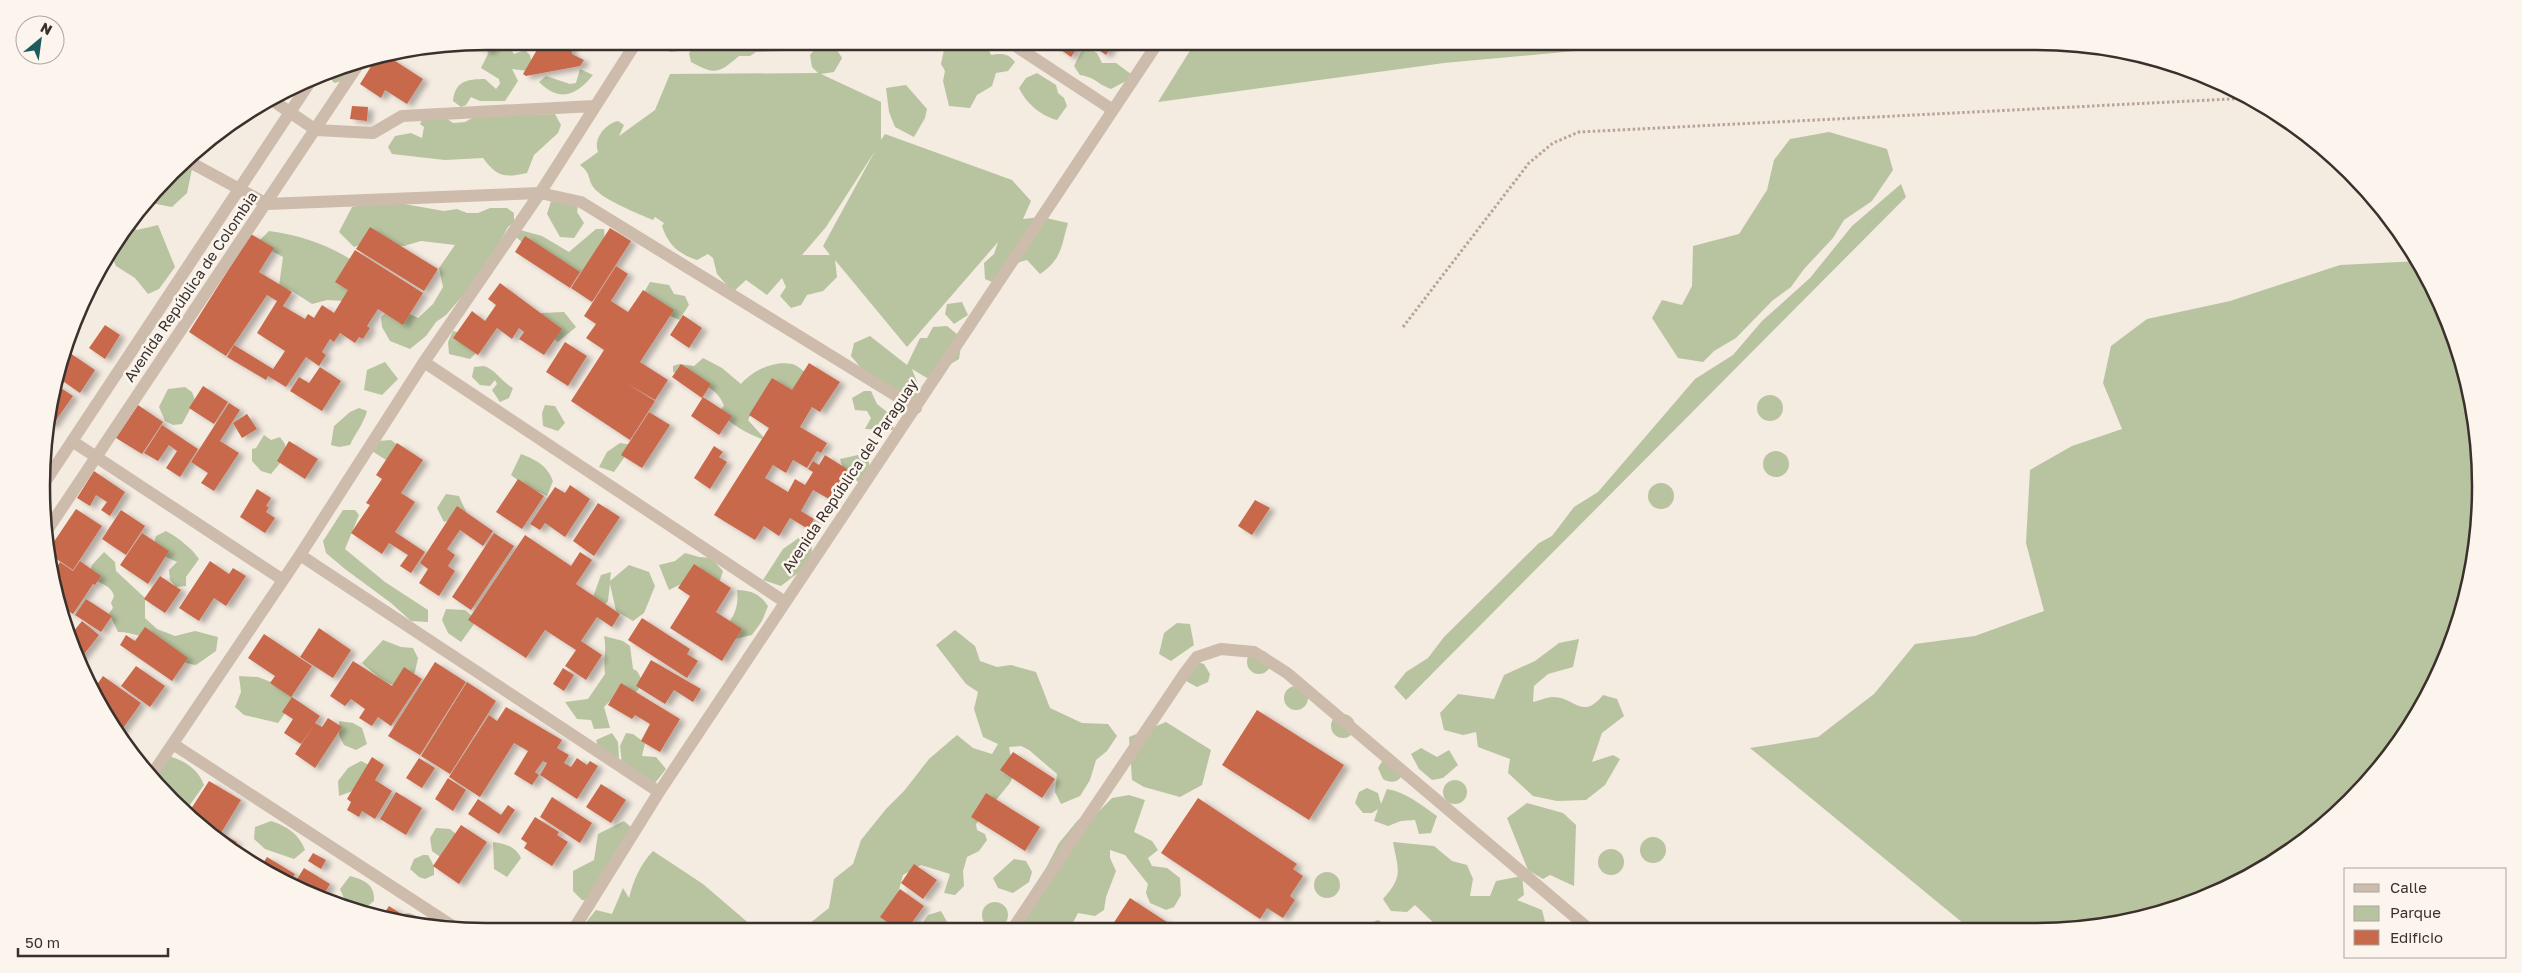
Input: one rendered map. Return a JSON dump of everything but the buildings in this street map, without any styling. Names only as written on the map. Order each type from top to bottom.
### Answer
[{"type":"street","points":[[155,770],[300,555],[424,362],[540,192],[631,50]]},
{"type":"street","points":[[1022,50],[1113,110]]},
{"type":"street","name":"Avenida República del Paraguay","points":[[578,923],[659,792],[1154,50]]},
{"type":"street","name":"Avenida República de Colombia","points":[[52,523],[354,71]]},
{"type":"street","name":"Avenida República de Colombia","points":[[50,474],[305,89]]},
{"type":"street","points":[[277,103],[316,130],[372,132],[402,116],[594,106]]},
{"type":"street","points":[[193,164],[267,204],[540,192],[581,202],[916,408]]},
{"type":"street","points":[[424,362],[785,602]]},
{"type":"street","points":[[72,441],[283,580]]},
{"type":"street","points":[[300,555],[659,792]]},
{"type":"street","points":[[1017,923],[1184,674],[1197,657],[1222,650],[1254,652],[1287,673],[1582,923]]},
{"type":"street","points":[[173,744],[442,920]]},
{"type":"path","points":[[1402,327],[1529,163],[1553,144],[1579,132],[2236,99]]},
{"type":"green space","points":[[490,50],[511,50],[514,54],[525,50],[530,55],[532,64],[528,71],[512,69],[518,81],[505,101],[480,101],[471,97],[466,105],[461,107],[453,101],[456,89],[463,82],[485,79],[496,89],[500,84],[499,79],[481,68]]},
{"type":"green space","points":[[668,50],[680,50],[679,51],[670,52]]},
{"type":"green space","points":[[692,50],[786,50],[756,52],[750,56],[739,56],[716,71],[711,71],[691,62],[689,53]]},
{"type":"green space","points":[[814,50],[837,50],[842,58],[834,72],[821,74],[881,102],[881,140],[885,134],[1012,180],[1031,201],[1023,219],[1042,217],[1068,223],[1060,252],[1053,263],[1040,274],[1027,260],[1022,261],[1010,269],[997,284],[985,279],[984,263],[994,254],[998,242],[907,347],[835,260],[837,277],[823,291],[807,295],[801,305],[791,308],[780,296],[786,287],[782,278],[767,295],[746,280],[733,292],[717,274],[713,258],[708,254],[697,260],[680,252],[671,244],[664,233],[662,226],[664,223],[655,217],[653,220],[622,206],[599,193],[592,185],[586,171],[580,165],[598,152],[597,142],[599,137],[609,125],[618,121],[624,125],[619,136],[655,110],[670,74],[818,73],[812,67],[810,55]],"holes":[[[875,151],[823,246],[830,255],[802,255],[826,227]]]},
{"type":"green space","points":[[944,50],[989,50],[991,55],[1004,54],[1015,62],[1008,71],[996,73],[992,86],[977,95],[970,108],[949,106],[943,81],[945,71],[941,64]]},
{"type":"green space","points":[[1092,50],[1097,53],[1102,63],[1116,63],[1131,74],[1126,81],[1111,89],[1080,75],[1074,66],[1081,52]]},
{"type":"green space","points":[[1190,50],[1586,50],[1444,63],[1158,102]]},
{"type":"green space","points":[[580,69],[593,75],[581,87],[568,94],[554,93],[539,82],[546,76],[570,84],[576,83]]},
{"type":"green space","points":[[348,72],[342,81],[334,83],[331,79]]},
{"type":"green space","points":[[1037,73],[1056,85],[1058,93],[1064,98],[1067,106],[1057,120],[1035,108],[1019,88],[1026,78]]},
{"type":"green space","points":[[906,85],[927,109],[925,118],[914,137],[895,127],[889,112],[886,88]]},
{"type":"green space","points":[[439,113],[453,123],[465,122],[476,116],[555,114],[561,125],[558,133],[534,155],[527,173],[519,175],[507,175],[497,172],[483,158],[445,160],[392,154],[388,147],[395,136],[411,133],[422,138],[424,127],[420,124],[425,114]]},
{"type":"green space","points":[[1829,132],[1887,149],[1893,170],[1872,201],[1844,220],[1833,238],[1804,269],[1791,287],[1772,301],[1736,338],[1714,351],[1703,362],[1678,358],[1652,318],[1662,300],[1682,305],[1692,286],[1693,246],[1739,234],[1767,190],[1774,160],[1790,139]]},
{"type":"green space","points":[[197,159],[192,169],[187,193],[172,207],[154,204]]},
{"type":"green space","points":[[1901,184],[1906,197],[1406,700],[1394,687],[1406,672],[1428,658],[1444,637],[1539,543],[1552,536],[1574,507],[1598,492],[1695,379],[1733,355],[1762,321],[1810,278],[1852,226]]},
{"type":"green space","points":[[551,201],[578,206],[577,212],[584,223],[574,238],[560,237],[547,214]]},
{"type":"green space","points":[[373,203],[404,204],[444,211],[457,209],[467,213],[478,213],[490,208],[507,208],[514,213],[514,222],[508,227],[496,249],[465,293],[446,315],[436,322],[426,336],[410,349],[390,341],[382,327],[381,317],[393,306],[418,318],[433,304],[443,287],[439,268],[455,245],[421,241],[404,246],[390,246],[371,241],[354,247],[339,232],[352,207]]},
{"type":"green space","points":[[158,225],[175,267],[159,289],[148,294],[135,278],[116,266],[113,260],[135,229],[137,230]]},
{"type":"green space","points":[[596,229],[604,229],[603,243],[597,256],[577,276],[537,255],[516,237],[520,230],[542,236],[569,252]]},
{"type":"green space","points":[[269,231],[312,241],[353,261],[359,287],[345,301],[327,300],[312,304],[292,291],[279,286],[283,257],[257,243]]},
{"type":"green space","points":[[2410,261],[2414,268],[2439,319],[2457,374],[2464,401],[2468,430],[2472,486],[2471,515],[2464,572],[2449,627],[2439,654],[2414,705],[2382,752],[2364,774],[2323,815],[2301,833],[2254,865],[2203,890],[2176,900],[2121,915],[2092,919],[2035,923],[1963,923],[1750,748],[1818,737],[1874,694],[1915,644],[1975,636],[2044,611],[2026,543],[2030,470],[2072,446],[2122,429],[2103,383],[2111,346],[2147,319],[2230,301],[2340,265]]},
{"type":"green space","points":[[650,282],[669,285],[674,294],[685,296],[689,305],[679,320],[660,311],[642,296]]},
{"type":"green space","points":[[962,302],[968,315],[954,324],[945,314],[947,304]]},
{"type":"green space","points":[[564,312],[576,327],[558,342],[535,324],[541,313]]},
{"type":"green space","points":[[947,326],[962,338],[959,359],[927,378],[912,369],[919,387],[916,397],[911,400],[861,368],[851,356],[854,343],[870,336],[907,365],[920,338],[927,338],[933,327]]},
{"type":"green space","points":[[453,331],[468,335],[477,352],[470,359],[449,354],[448,342]]},
{"type":"green space","points":[[703,358],[722,368],[741,384],[757,371],[771,365],[785,363],[794,365],[806,373],[796,393],[753,410],[748,420],[767,441],[729,421],[719,411],[724,406],[721,399],[710,388],[673,372],[673,366],[679,364],[694,366]]},
{"type":"green space","points":[[385,362],[398,379],[382,395],[364,390],[367,370]]},
{"type":"green space","points":[[484,366],[492,370],[513,388],[509,398],[500,402],[492,390],[497,384],[495,380],[490,386],[480,385],[472,377],[474,367]]},
{"type":"green space","points":[[185,387],[192,392],[195,400],[182,424],[173,425],[165,421],[159,407],[168,389]]},
{"type":"green space","points":[[864,391],[871,391],[877,404],[891,415],[894,430],[865,429],[871,418],[867,411],[855,410],[852,398]]},
{"type":"green space","points":[[1770,395],[1779,399],[1783,408],[1779,417],[1770,421],[1761,417],[1757,408],[1761,399]]},
{"type":"green space","points":[[545,405],[555,406],[565,423],[558,431],[543,426],[542,413]]},
{"type":"green space","points":[[359,408],[367,411],[350,445],[339,447],[331,445],[334,426],[350,412]]},
{"type":"green space","points":[[264,435],[271,440],[280,437],[285,444],[286,456],[271,474],[261,471],[252,461],[252,449],[256,448]]},
{"type":"green space","points":[[391,440],[399,446],[386,460],[372,451],[378,441]]},
{"type":"green space","points":[[620,443],[633,445],[614,472],[599,467],[607,452]]},
{"type":"green space","points":[[1776,451],[1785,455],[1789,464],[1785,473],[1776,477],[1767,473],[1763,464],[1767,455]]},
{"type":"green space","points":[[521,454],[540,464],[551,475],[553,481],[547,496],[525,486],[511,475]]},
{"type":"green space","points":[[858,455],[867,457],[870,468],[864,485],[848,475],[840,459]]},
{"type":"green space","points":[[1661,483],[1670,487],[1674,496],[1670,505],[1661,509],[1652,505],[1648,496],[1652,487]]},
{"type":"green space","points":[[446,494],[459,496],[467,514],[444,522],[437,508]]},
{"type":"green space","points":[[343,510],[355,510],[359,515],[345,549],[385,582],[428,610],[428,622],[411,621],[391,603],[326,553],[323,541]]},
{"type":"green space","points":[[166,531],[184,543],[199,559],[186,577],[186,586],[176,587],[170,580],[169,570],[177,562],[160,554],[153,548],[156,536]]},
{"type":"green space","points":[[800,537],[812,546],[811,563],[781,586],[763,580],[783,549]]},
{"type":"green space","points":[[104,552],[115,562],[116,571],[145,598],[145,618],[157,629],[175,636],[195,631],[218,637],[216,651],[196,665],[189,664],[149,639],[130,633],[118,632],[109,613],[113,608],[111,603],[114,596],[112,592],[107,586],[89,575],[92,565]]},
{"type":"green space","points":[[685,553],[711,558],[723,571],[719,583],[683,583],[669,590],[659,565],[675,561]]},
{"type":"green space","points":[[629,565],[649,572],[655,586],[644,613],[633,621],[616,611],[610,584],[608,601],[602,608],[593,597],[601,575],[611,572],[610,581]]},
{"type":"green space","points":[[737,590],[755,594],[768,606],[762,621],[752,635],[731,640],[727,626],[736,609]]},
{"type":"green space","points":[[446,609],[465,610],[477,620],[461,642],[448,633],[442,620]]},
{"type":"green space","points":[[1177,623],[1190,624],[1194,645],[1171,661],[1159,654],[1164,633]]},
{"type":"green space","points":[[955,630],[975,646],[980,661],[997,667],[1011,665],[1036,672],[1050,708],[1082,723],[1108,724],[1117,736],[1107,751],[1096,760],[1090,780],[1080,796],[1061,804],[1055,792],[1057,774],[1029,750],[1021,746],[1009,747],[1014,773],[1010,783],[976,824],[977,830],[985,834],[987,840],[979,851],[967,857],[963,871],[964,886],[955,895],[944,893],[950,874],[921,865],[903,875],[894,918],[888,923],[810,923],[829,908],[834,879],[853,864],[861,840],[929,759],[957,735],[973,748],[992,754],[998,744],[983,737],[974,709],[978,692],[966,684],[936,645]]},
{"type":"green space","points":[[604,636],[623,641],[630,646],[633,669],[637,671],[642,680],[639,689],[620,706],[610,701],[604,707],[610,728],[594,729],[591,720],[577,719],[565,702],[588,699],[605,674]]},
{"type":"green space","points":[[1579,639],[1573,667],[1548,674],[1534,686],[1533,702],[1553,697],[1561,698],[1584,707],[1596,703],[1603,695],[1617,699],[1624,716],[1602,733],[1592,762],[1613,755],[1620,759],[1605,785],[1586,800],[1557,801],[1533,796],[1508,773],[1510,759],[1478,747],[1476,732],[1463,735],[1444,730],[1440,713],[1458,694],[1494,699],[1504,675],[1535,661],[1559,643]]},
{"type":"green space","points":[[383,640],[401,647],[413,648],[418,658],[415,672],[403,686],[392,685],[386,682],[362,663]]},
{"type":"green space","points":[[1259,650],[1268,653],[1271,662],[1268,671],[1259,674],[1250,671],[1247,662],[1250,653]]},
{"type":"green space","points":[[1197,662],[1204,664],[1210,674],[1208,682],[1197,687],[1186,681]]},
{"type":"green space","points":[[239,676],[258,677],[276,684],[288,685],[293,695],[289,708],[278,723],[244,715],[235,707],[241,692]]},
{"type":"green space","points":[[1296,686],[1301,687],[1307,693],[1307,703],[1301,709],[1296,710],[1291,709],[1285,703],[1284,698],[1285,693],[1291,687]]},
{"type":"green space","points":[[1338,714],[1348,714],[1355,721],[1355,731],[1348,738],[1338,738],[1331,731],[1331,721]]},
{"type":"green space","points":[[339,721],[353,723],[362,728],[367,744],[356,750],[344,745],[339,735]]},
{"type":"green space","points":[[1166,722],[1211,750],[1202,785],[1180,797],[1144,787],[1132,780],[1129,737]]},
{"type":"green space","points":[[612,733],[618,742],[619,758],[608,756],[599,751],[596,740]]},
{"type":"green space","points":[[626,733],[633,734],[645,743],[642,756],[656,757],[666,769],[655,783],[622,765],[620,746]]},
{"type":"green space","points":[[1421,748],[1437,757],[1449,750],[1458,765],[1443,778],[1432,780],[1419,769],[1411,754]]},
{"type":"green space","points":[[169,756],[180,760],[195,770],[204,785],[189,806],[154,770]]},
{"type":"green space","points":[[1383,760],[1401,777],[1399,779],[1393,782],[1383,779],[1378,768]]},
{"type":"green space","points":[[361,761],[369,765],[361,788],[339,796],[338,781],[348,768]]},
{"type":"green space","points":[[1450,780],[1460,780],[1467,787],[1467,797],[1460,804],[1450,804],[1443,797],[1443,787]]},
{"type":"green space","points":[[1367,788],[1378,793],[1381,804],[1387,789],[1407,796],[1437,816],[1431,833],[1419,834],[1415,820],[1401,821],[1388,826],[1374,821],[1378,809],[1372,813],[1363,813],[1355,803],[1359,792]]},
{"type":"green space","points":[[1129,795],[1145,800],[1134,832],[1152,841],[1158,850],[1148,858],[1152,866],[1167,868],[1180,878],[1181,895],[1174,907],[1166,910],[1150,903],[1146,893],[1148,884],[1125,855],[1110,850],[1110,858],[1116,871],[1106,897],[1104,910],[1095,916],[1078,913],[1073,923],[1010,923],[1046,868],[1059,843],[1078,820],[1098,812],[1112,798]]},
{"type":"green space","points":[[1527,803],[1563,813],[1576,825],[1574,886],[1550,875],[1543,879],[1528,870],[1507,818]]},
{"type":"green space","points":[[271,821],[292,831],[305,850],[294,859],[265,849],[254,839],[255,827]]},
{"type":"green space","points":[[624,821],[632,828],[592,901],[582,900],[573,891],[573,871],[594,860],[598,834]]},
{"type":"green space","points":[[436,828],[450,829],[455,833],[456,846],[443,859],[432,851],[430,838]]},
{"type":"green space","points":[[1653,837],[1662,841],[1666,850],[1662,859],[1653,863],[1644,859],[1640,850],[1644,841]]},
{"type":"green space","points":[[493,842],[510,846],[521,858],[507,877],[494,869]]},
{"type":"green space","points":[[1393,842],[1434,846],[1452,861],[1467,865],[1473,879],[1470,896],[1490,896],[1496,881],[1522,876],[1524,895],[1517,900],[1542,910],[1545,923],[1434,923],[1415,905],[1407,912],[1391,911],[1383,899],[1397,878],[1398,866]]},
{"type":"green space","points":[[1611,849],[1620,853],[1624,862],[1620,871],[1611,875],[1602,871],[1598,862],[1602,853]]},
{"type":"green space","points":[[653,851],[703,884],[748,923],[585,923],[596,910],[612,914],[623,888],[629,898],[644,862]]},
{"type":"green space","points":[[428,855],[434,866],[434,875],[425,879],[419,877],[410,869],[414,859]]},
{"type":"green space","points":[[1014,859],[1026,861],[1032,872],[1029,882],[1013,893],[998,888],[993,878]]},
{"type":"green space","points":[[1327,872],[1336,876],[1340,885],[1336,894],[1327,898],[1318,894],[1314,885],[1318,876]]},
{"type":"green space","points":[[350,876],[360,879],[373,890],[374,901],[368,906],[346,900],[340,889]]},
{"type":"green space","points":[[990,903],[1000,903],[1007,910],[1008,915],[1005,923],[985,923],[983,920],[983,910]]},
{"type":"green space","points":[[941,911],[948,923],[922,923],[928,915]]},
{"type":"green space","points":[[409,913],[421,918],[401,915],[399,915]]},
{"type":"green space","points":[[1378,920],[1383,923],[1371,923]]}]
